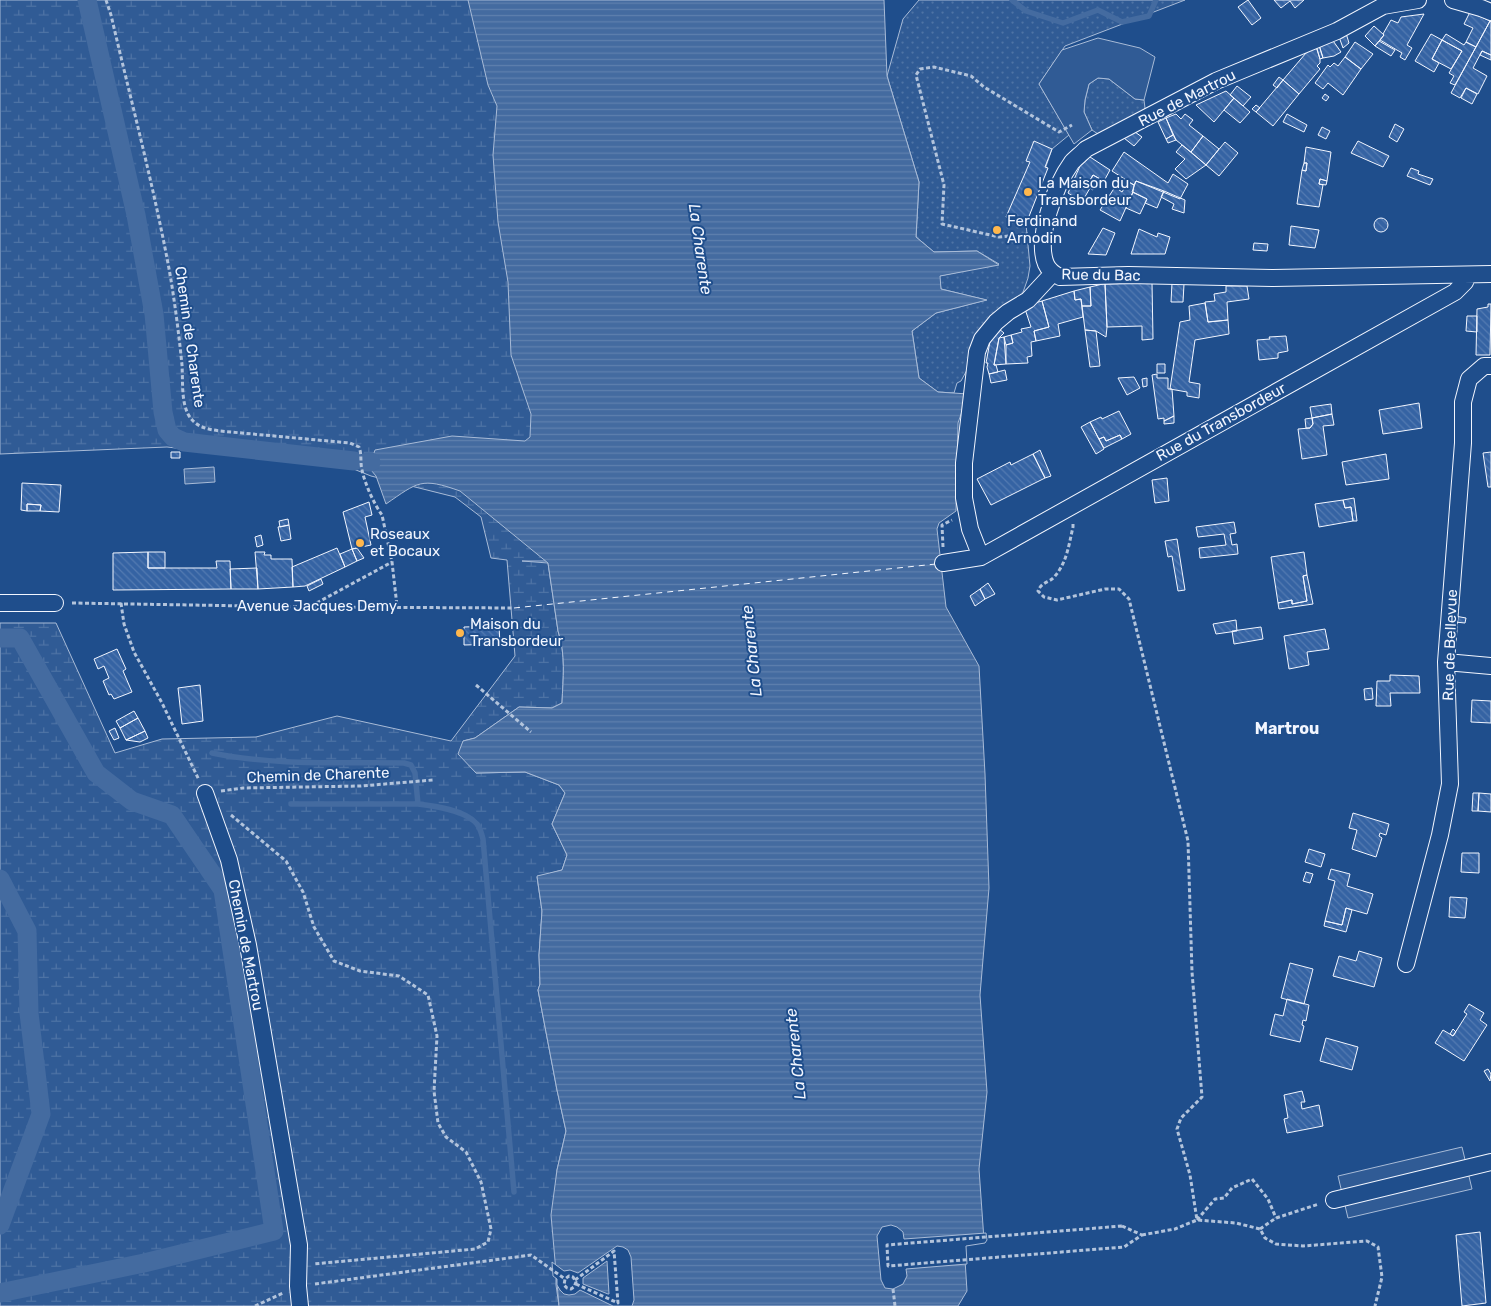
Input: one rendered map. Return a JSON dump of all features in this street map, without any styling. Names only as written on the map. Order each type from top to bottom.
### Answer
[{"type":"street","name":"Rue de Martrou","points":[[1053,273],[1046,264],[1044,251],[1046,216],[1061,182],[1072,163],[1086,149],[1216,81],[1336,31],[1383,6],[1418,0]]},
{"type":"street","points":[[1453,0],[1491,12]]},
{"type":"street","name":"Rue du Bac","points":[[981,557],[970,529],[964,498],[964,463],[977,352],[982,339],[996,322],[1028,300],[1053,273],[1060,277],[1128,275],[1273,278],[1468,275]]},
{"type":"street","points":[[1468,275],[1491,274]]},
{"type":"street","name":"Rue du Transbordeur","points":[[944,563],[981,557],[1455,292],[1465,282],[1468,275]]},
{"type":"street","name":"Rue de Bellevue","points":[[1406,964],[1440,835],[1450,784],[1446,662],[1463,443],[1463,402],[1469,379],[1484,366],[1491,366]]},
{"type":"street","points":[[0,603],[54,603]]},
{"type":"street","points":[[1446,662],[1491,666]]},
{"type":"street","name":"Chemin de Martrou","points":[[205,793],[229,860],[248,945],[299,1244],[298,1286],[300,1306]]},
{"type":"street","points":[[1334,1200],[1491,1162]]},
{"type":"path","name":"Chemin de Charente","points":[[106,0],[142,145],[170,275],[187,412],[193,422],[211,430],[350,443],[359,447],[361,451],[362,473],[377,508],[382,514],[392,562],[397,606]]},
{"type":"path","points":[[1044,234],[999,237],[942,224],[944,185],[916,75],[920,69],[934,67],[971,76],[984,87],[1060,132],[1072,125]]},
{"type":"path","points":[[1068,508],[1073,527],[1064,562],[1054,578],[1041,584],[1038,590],[1044,597],[1056,600],[1105,589],[1120,590],[1129,599],[1188,841],[1192,972],[1202,1097],[1181,1118],[1177,1129],[1190,1175],[1197,1220]]},
{"type":"path","points":[[944,563],[942,525],[966,514]]},
{"type":"path","points":[[309,607],[392,562]]},
{"type":"path","name":"Avenue Jacques Demy","points":[[54,603],[514,608]]},
{"type":"path","points":[[121,603],[124,624],[134,652],[162,703],[205,793]]},
{"type":"path","points":[[476,685],[531,732]]},
{"type":"path","name":"Chemin de Charente","points":[[205,793],[243,788],[310,788],[433,780]]},
{"type":"path","points":[[227,812],[286,861],[303,892],[314,927],[334,961],[360,971],[399,976],[428,995],[437,1036],[434,1091],[438,1123],[446,1137],[466,1152],[481,1182],[490,1228],[488,1242],[475,1249],[298,1265]]},
{"type":"path","points":[[1197,1220],[1215,1199],[1224,1198],[1232,1188],[1252,1180],[1268,1199],[1276,1218]]},
{"type":"path","points":[[1260,1229],[1276,1218],[1334,1200]]},
{"type":"path","points":[[1142,1235],[1122,1226],[887,1245],[888,1266],[1124,1247],[1142,1235],[1175,1229],[1197,1220],[1236,1223],[1260,1229],[1265,1238],[1276,1244],[1303,1246],[1367,1241],[1378,1247],[1382,1277],[1375,1306]]},
{"type":"path","points":[[565,1279],[564,1285],[571,1289],[576,1282],[614,1251],[618,1303],[576,1282],[573,1277],[569,1276],[565,1279]]},
{"type":"path","points":[[255,1306],[298,1286],[531,1255],[565,1279]]},
{"type":"path","points":[[893,1289],[895,1306]]},
{"type":"green space","points":[[0,0],[481,0],[512,92],[535,449],[471,483],[546,561],[522,561],[548,563],[561,640],[563,676],[562,703],[552,708],[519,707],[475,738],[463,741],[476,773],[525,772],[559,785],[565,793],[552,824],[567,855],[562,870],[537,877],[542,911],[539,955],[540,984],[538,990],[566,1131],[557,1170],[556,1285],[559,1306],[0,1306],[0,623],[56,623],[115,753],[162,739],[256,737],[337,716],[451,741],[515,656],[507,560],[491,558],[481,517],[455,497],[371,476],[351,468],[167,447],[0,454]]},
{"type":"green space","points":[[919,0],[1185,0],[1065,46],[1039,84],[1069,135],[1052,149],[1026,224],[1030,266],[1021,298],[967,370],[961,381],[957,383],[954,393],[938,392],[919,378],[912,331],[936,313],[986,300],[941,289],[939,276],[999,264],[977,251],[934,252],[916,237],[919,182],[887,76],[903,19]]},
{"type":"green space","points":[[1098,78],[1109,79],[1135,99],[1144,100],[1145,108],[1142,114],[1098,134],[1092,130],[1084,112],[1085,100],[1089,84]]},
{"type":"shaded area","points":[[1098,38],[1140,48],[1155,57],[1144,100],[1135,99],[1109,79],[1098,78],[1089,84],[1084,112],[1092,130],[1074,144],[1039,84],[1062,50]]},
{"type":"shaded area","points":[[1462,1147],[1472,1189],[1348,1218],[1338,1176]]},
{"type":"water","name":"La Charente","points":[[468,0],[884,0],[887,76],[919,182],[916,237],[934,252],[977,251],[999,265],[940,276],[941,289],[987,300],[936,313],[912,331],[919,378],[938,392],[968,394],[958,423],[956,511],[939,523],[937,529],[946,607],[979,666],[989,888],[980,995],[987,1092],[979,1169],[984,1240],[964,1244],[967,1291],[958,1306],[559,1306],[551,1215],[557,1170],[566,1131],[538,990],[540,984],[539,955],[542,911],[537,876],[562,870],[567,855],[552,824],[565,793],[559,785],[525,772],[476,773],[458,754],[463,741],[475,738],[519,707],[552,708],[562,703],[563,658],[548,563],[460,491],[436,484],[420,484],[386,504],[376,476],[371,470],[371,462],[375,450],[452,436],[525,441],[530,437],[531,414],[511,355],[508,282],[498,222],[493,155],[497,106],[488,85]]},
{"type":"water","points":[[214,467],[215,482],[185,484],[184,469]]},
{"type":"pier","points":[[891,1225],[903,1232],[904,1239],[986,1233],[987,1240],[985,1243],[966,1246],[967,1264],[906,1269],[907,1276],[903,1284],[893,1289],[885,1288],[881,1280],[877,1236],[882,1227]]},
{"type":"pier","points":[[617,1246],[628,1250],[631,1257],[634,1300],[632,1306],[613,1306],[580,1290],[575,1294],[564,1294],[557,1285],[557,1279],[553,1276],[552,1262],[564,1271],[570,1270],[578,1273]],"holes":[[[607,1261],[609,1294],[583,1284],[583,1278]]]},
{"type":"building","points":[[1248,0],[1261,18],[1252,25],[1238,7]]},
{"type":"building","points":[[1274,0],[1304,0],[1295,8],[1290,1],[1281,8]]},
{"type":"building","points":[[1470,12],[1490,21],[1476,47],[1466,42],[1473,28],[1464,24]]},
{"type":"building","points":[[1424,14],[1407,45],[1412,48],[1405,60],[1400,57],[1402,53],[1380,40],[1391,20],[1398,23],[1401,17]]},
{"type":"building","points":[[1490,21],[1491,55],[1482,51],[1473,68],[1487,76],[1478,94],[1466,88],[1460,98],[1451,93]]},
{"type":"building","points":[[1374,26],[1384,35],[1375,46],[1365,36]]},
{"type":"building","points":[[1345,30],[1349,43],[1343,48],[1338,34]]},
{"type":"building","points":[[1431,34],[1442,40],[1432,59],[1439,63],[1434,72],[1415,61]]},
{"type":"building","points":[[1446,34],[1464,45],[1466,42],[1476,47],[1455,85],[1450,83],[1454,76],[1449,73],[1462,51],[1442,40]]},
{"type":"building","points":[[1331,38],[1341,52],[1334,56],[1323,58],[1319,45]]},
{"type":"building","points":[[1442,40],[1462,51],[1451,69],[1432,59]]},
{"type":"building","points":[[1379,41],[1395,50],[1391,56],[1375,46]]},
{"type":"building","points":[[1355,42],[1373,54],[1361,69],[1345,57]]},
{"type":"building","points":[[1319,45],[1323,58],[1320,59],[1316,46]]},
{"type":"building","points":[[1316,46],[1320,59],[1320,63],[1317,66],[1320,69],[1299,94],[1283,80],[1306,53]]},
{"type":"building","points":[[1482,51],[1491,55],[1491,60],[1480,55]]},
{"type":"building","points":[[1345,57],[1361,69],[1343,95],[1328,83],[1323,89],[1315,83],[1328,65],[1330,67],[1334,63],[1338,66]]},
{"type":"building","points":[[1279,77],[1283,80],[1277,88],[1273,85]]},
{"type":"building","points":[[1283,80],[1299,94],[1273,126],[1256,112]]},
{"type":"building","points":[[1237,86],[1251,97],[1243,106],[1230,95]]},
{"type":"building","points":[[1466,88],[1477,94],[1472,104],[1461,98]]},
{"type":"building","points":[[1226,91],[1234,98],[1214,122],[1196,105]]},
{"type":"building","points":[[1325,94],[1329,97],[1326,101],[1322,98]]},
{"type":"building","points":[[1234,98],[1250,112],[1240,123],[1224,110]]},
{"type":"building","points":[[1256,105],[1260,108],[1256,112],[1252,109]]},
{"type":"building","points":[[1176,114],[1181,119],[1185,114],[1193,120],[1189,125],[1203,136],[1191,152],[1176,140],[1166,118]]},
{"type":"building","points":[[1287,114],[1307,125],[1304,132],[1283,122]]},
{"type":"building","points":[[1166,118],[1173,135],[1166,139],[1158,122]]},
{"type":"building","points":[[1395,124],[1404,129],[1397,142],[1389,137]]},
{"type":"building","points":[[1322,127],[1330,131],[1326,139],[1318,135]]},
{"type":"building","points":[[1135,132],[1142,137],[1134,146],[1124,138]]},
{"type":"building","points":[[1173,135],[1176,140],[1168,143],[1166,139]]},
{"type":"building","points":[[1203,136],[1219,149],[1206,165],[1191,152]]},
{"type":"building","name":"La Maison du Transbordeur","points":[[1034,141],[1052,149],[1045,167],[1048,168],[1026,224],[1006,217],[1030,162],[1026,161]]},
{"type":"building","points":[[1358,141],[1389,156],[1383,167],[1351,153]]},
{"type":"building","points":[[1225,142],[1238,153],[1219,176],[1206,165]]},
{"type":"building","points":[[1182,145],[1206,165],[1186,179],[1175,169],[1185,159],[1176,152]]},
{"type":"building","points":[[1306,147],[1331,152],[1327,181],[1320,179],[1319,184],[1323,185],[1319,207],[1297,204],[1302,170],[1306,171],[1307,163],[1304,163]]},
{"type":"building","points":[[1124,152],[1168,183],[1173,174],[1188,184],[1180,199],[1136,181],[1134,185],[1112,171]]},
{"type":"building","points":[[1090,157],[1110,170],[1104,181],[1093,175],[1087,186],[1090,188],[1082,202],[1068,193],[1080,166]]},
{"type":"building","points":[[1304,163],[1307,163],[1306,171],[1302,170]]},
{"type":"building","points":[[1411,168],[1419,171],[1418,174],[1433,179],[1430,185],[1407,176]]},
{"type":"building","points":[[1093,175],[1100,179],[1093,190],[1087,186]]},
{"type":"building","points":[[1320,179],[1327,181],[1326,185],[1319,184]]},
{"type":"building","points":[[1136,181],[1164,191],[1157,208],[1145,203],[1147,199],[1132,192]]},
{"type":"building","points":[[1128,182],[1134,185],[1133,192],[1120,221],[1100,210],[1115,187],[1122,192]]},
{"type":"building","points":[[1164,191],[1185,200],[1184,213],[1172,209],[1174,204],[1161,197]]},
{"type":"building","points":[[1133,192],[1147,199],[1140,214],[1126,208]]},
{"type":"building","points":[[1381,218],[1386,220],[1388,225],[1386,230],[1381,232],[1376,230],[1374,225],[1376,220]]},
{"type":"building","points":[[1291,226],[1319,230],[1315,248],[1289,245]]},
{"type":"building","points":[[1103,228],[1115,233],[1106,255],[1088,254]]},
{"type":"building","points":[[1139,229],[1157,237],[1158,233],[1170,237],[1165,254],[1131,254]]},
{"type":"building","points":[[1254,243],[1268,244],[1267,251],[1253,250]]},
{"type":"building","points":[[1152,283],[1153,339],[1142,340],[1142,326],[1107,327],[1105,284]]},
{"type":"building","points":[[1172,283],[1184,284],[1183,302],[1171,302]]},
{"type":"building","points":[[1105,284],[1106,337],[1096,331],[1085,330],[1082,306],[1091,306],[1090,287]]},
{"type":"building","points":[[1226,286],[1247,286],[1249,299],[1227,302],[1228,320],[1208,322],[1205,302],[1215,301],[1214,294],[1226,292]]},
{"type":"building","points":[[1090,287],[1091,306],[1082,306],[1081,299],[1075,300],[1074,291]]},
{"type":"building","points":[[1074,291],[1075,300],[1081,299],[1083,317],[1058,324],[1060,336],[1036,341],[1034,331],[1049,327],[1042,301]]},
{"type":"building","points":[[1042,301],[1049,327],[1034,331],[1036,341],[1031,342],[1032,356],[1027,357],[1028,363],[1006,364],[1006,345],[1013,343],[1011,335],[1022,332],[1021,329],[1031,327],[1024,306]]},
{"type":"building","points":[[1205,303],[1208,322],[1228,320],[1229,334],[1195,340],[1189,382],[1200,384],[1199,398],[1187,396],[1187,392],[1170,389],[1180,322],[1190,320],[1189,306]]},
{"type":"building","points":[[1488,304],[1491,304],[1490,355],[1476,355],[1477,309],[1488,307]]},
{"type":"building","points":[[1467,316],[1477,316],[1477,332],[1466,331]]},
{"type":"building","points":[[999,329],[1004,333],[999,338],[994,365],[996,365],[998,372],[989,374],[988,363],[986,363],[991,336]]},
{"type":"building","points":[[1085,330],[1096,331],[1100,366],[1090,367]]},
{"type":"building","points":[[1011,335],[1013,343],[1006,345],[1004,337]]},
{"type":"building","points":[[1286,336],[1288,351],[1278,353],[1278,358],[1259,360],[1257,340]]},
{"type":"building","points":[[1004,337],[1006,364],[994,365],[999,338]]},
{"type":"building","points":[[1157,364],[1165,364],[1165,373],[1157,373]]},
{"type":"building","points":[[1005,370],[1007,380],[991,383],[989,374]]},
{"type":"building","points":[[1157,374],[1157,378],[1168,378],[1168,389],[1172,389],[1174,416],[1164,421],[1164,418],[1158,419],[1152,375]]},
{"type":"building","points":[[1134,377],[1140,388],[1127,395],[1118,378]]},
{"type":"building","points":[[1147,378],[1147,386],[1143,387],[1142,379]]},
{"type":"building","points":[[1419,403],[1422,428],[1383,434],[1379,410]]},
{"type":"building","points":[[1331,404],[1332,414],[1312,418],[1310,407]]},
{"type":"building","points":[[1119,411],[1131,434],[1122,439],[1120,435],[1106,441],[1104,437],[1099,439],[1090,422]]},
{"type":"building","points":[[1332,414],[1334,425],[1323,426],[1327,455],[1302,459],[1298,429],[1310,428],[1313,424],[1312,418]]},
{"type":"building","points":[[1174,416],[1174,423],[1164,424],[1164,421]]},
{"type":"building","points":[[1312,418],[1313,424],[1310,428],[1306,428],[1305,419]]},
{"type":"building","points":[[1090,422],[1104,449],[1096,454],[1081,427]]},
{"type":"building","points":[[1120,435],[1122,439],[1104,448],[1099,439],[1104,437],[1106,441]]},
{"type":"building","points":[[1040,450],[1051,476],[1045,478],[1033,454]]},
{"type":"building","points":[[171,452],[180,452],[180,458],[171,458]]},
{"type":"building","points":[[1491,452],[1491,487],[1488,487],[1483,453]]},
{"type":"building","points":[[1033,454],[1045,478],[991,505],[977,479],[1010,462],[1011,465]]},
{"type":"building","points":[[1386,454],[1389,479],[1346,485],[1342,462]]},
{"type":"building","points":[[1167,478],[1169,501],[1155,503],[1152,480]]},
{"type":"building","points":[[22,483],[61,485],[59,512],[40,511],[41,505],[27,504],[27,511],[21,510]]},
{"type":"building","points":[[1354,498],[1357,521],[1353,521],[1351,507],[1345,508],[1343,500]]},
{"type":"building","points":[[1343,500],[1345,508],[1351,507],[1353,521],[1319,527],[1315,504]]},
{"type":"building","points":[[369,502],[372,515],[365,517],[371,545],[352,549],[343,512]]},
{"type":"building","points":[[27,504],[41,505],[40,511],[27,511]]},
{"type":"building","points":[[288,519],[289,525],[280,527],[279,521]]},
{"type":"building","points":[[1234,522],[1236,533],[1230,534],[1232,545],[1237,544],[1238,554],[1200,558],[1199,548],[1226,545],[1224,534],[1198,537],[1196,527]]},
{"type":"building","points":[[289,525],[291,539],[281,541],[278,527]]},
{"type":"building","points":[[261,535],[263,545],[257,547],[255,537]]},
{"type":"building","points":[[1177,539],[1185,590],[1178,591],[1172,556],[1168,557],[1165,541]]},
{"type":"building","points":[[337,548],[345,567],[305,586],[293,587],[292,567]]},
{"type":"building","points":[[357,548],[364,558],[357,561],[352,549]]},
{"type":"building","points":[[352,549],[357,561],[345,567],[340,554]]},
{"type":"building","points":[[148,552],[148,568],[217,568],[216,561],[230,561],[231,589],[113,590],[113,553]]},
{"type":"building","points":[[148,552],[165,552],[165,568],[148,568]]},
{"type":"building","points":[[255,552],[265,552],[264,555],[271,555],[271,559],[292,559],[293,587],[258,589]]},
{"type":"building","points":[[1304,552],[1307,575],[1303,576],[1307,601],[1292,604],[1292,600],[1278,603],[1271,557]]},
{"type":"building","points":[[257,568],[258,589],[231,589],[230,569]]},
{"type":"building","points":[[1307,575],[1313,604],[1279,609],[1278,603],[1292,600],[1292,604],[1307,601],[1303,576]]},
{"type":"building","points":[[321,579],[323,584],[309,591],[307,586]]},
{"type":"building","points":[[988,583],[995,594],[985,599],[980,589]]},
{"type":"building","points":[[980,589],[985,599],[975,606],[970,596]]},
{"type":"building","points":[[1455,616],[1466,618],[1465,623],[1455,622]]},
{"type":"building","points":[[1236,620],[1237,631],[1216,634],[1213,624]]},
{"type":"building","points":[[499,626],[500,644],[464,645],[464,627]]},
{"type":"building","points":[[1261,627],[1263,639],[1234,644],[1232,631]]},
{"type":"building","points":[[1325,629],[1329,649],[1307,652],[1309,665],[1289,669],[1284,636]]},
{"type":"building","points":[[117,649],[126,669],[123,671],[132,692],[114,699],[111,694],[109,695],[103,681],[109,678],[104,666],[98,669],[94,659]]},
{"type":"building","points":[[1390,675],[1419,676],[1420,693],[1390,693],[1391,706],[1376,706],[1377,681],[1390,681]]},
{"type":"building","points":[[200,685],[203,721],[182,724],[178,688]]},
{"type":"building","points":[[1372,688],[1373,699],[1365,700],[1364,689]]},
{"type":"building","points":[[1472,700],[1491,701],[1491,723],[1471,722]]},
{"type":"building","points":[[134,711],[138,718],[120,728],[116,721]]},
{"type":"building","points":[[138,718],[145,731],[126,740],[120,728]]},
{"type":"building","points":[[115,728],[119,738],[114,740],[109,731]]},
{"type":"building","points":[[145,731],[148,738],[140,742],[126,740]]},
{"type":"building","points":[[1473,793],[1479,793],[1478,811],[1472,811]]},
{"type":"building","points":[[1479,793],[1491,794],[1491,812],[1478,811]]},
{"type":"building","points":[[1353,813],[1389,824],[1386,835],[1380,833],[1379,836],[1382,838],[1376,857],[1352,849],[1357,830],[1349,828]]},
{"type":"building","points":[[1309,849],[1325,854],[1321,867],[1305,862]]},
{"type":"building","points":[[1462,853],[1479,853],[1479,873],[1461,872]]},
{"type":"building","points":[[1331,869],[1350,874],[1347,886],[1373,894],[1367,914],[1346,908],[1342,925],[1325,921],[1335,881],[1328,879]]},
{"type":"building","points":[[1306,872],[1313,874],[1310,883],[1303,881]]},
{"type":"building","points":[[1450,897],[1467,898],[1465,918],[1449,917]]},
{"type":"building","points":[[1346,908],[1352,910],[1346,932],[1324,926],[1325,921],[1342,925]]},
{"type":"building","points":[[1359,951],[1382,958],[1374,987],[1333,976],[1339,956],[1356,961]]},
{"type":"building","points":[[1290,963],[1313,969],[1304,1004],[1281,998]]},
{"type":"building","points":[[1287,999],[1309,1005],[1306,1021],[1303,1020],[1302,1025],[1304,1026],[1300,1042],[1270,1035],[1275,1014],[1283,1016]]},
{"type":"building","points":[[1469,1004],[1484,1013],[1480,1020],[1487,1025],[1464,1061],[1435,1043],[1443,1030],[1453,1036],[1467,1014],[1464,1012]]},
{"type":"building","points":[[1453,1029],[1456,1032],[1453,1036],[1450,1034]]},
{"type":"building","points":[[1326,1038],[1358,1047],[1352,1070],[1320,1061]]},
{"type":"building","points":[[1488,1069],[1491,1074],[1490,1081],[1484,1071]]},
{"type":"building","points":[[1302,1091],[1305,1102],[1301,1102],[1302,1109],[1319,1105],[1323,1126],[1287,1133],[1284,1119],[1288,1118],[1284,1095]]},
{"type":"building","points":[[1480,1232],[1486,1303],[1462,1306],[1456,1235]]},
{"type":"waterway","points":[[87,0],[136,215],[154,314],[163,412],[167,430],[173,437],[184,442],[354,461]]},
{"type":"waterway","points":[[1012,0],[1026,11],[1063,23],[1098,10],[1122,22],[1149,16],[1156,0]]},
{"type":"waterway","points":[[0,638],[20,638],[96,773],[132,801],[172,815],[223,890],[274,1231],[144,1263],[0,1293]]},
{"type":"waterway","points":[[212,753],[284,762],[404,763],[411,765],[415,773],[418,804]]},
{"type":"waterway","points":[[291,804],[418,804],[458,812],[472,819],[477,824],[483,839],[514,1192]]},
{"type":"waterway","points":[[0,879],[27,931],[29,1013],[41,1114],[0,1225]]},
{"type":"ferry route","points":[[514,608],[936,564]]},
{"type":"place","name":"La Maison du Transbordeur","points":[[1028,192]]},
{"type":"place","name":"Ferdinand Arnodin","points":[[997,230]]},
{"type":"place","name":"Roseaux et Bocaux","points":[[360,543]]},
{"type":"place","name":"Maison du Transbordeur","points":[[460,633]]},
{"type":"district","name":"Martrou","points":[[1287,728]]}]
